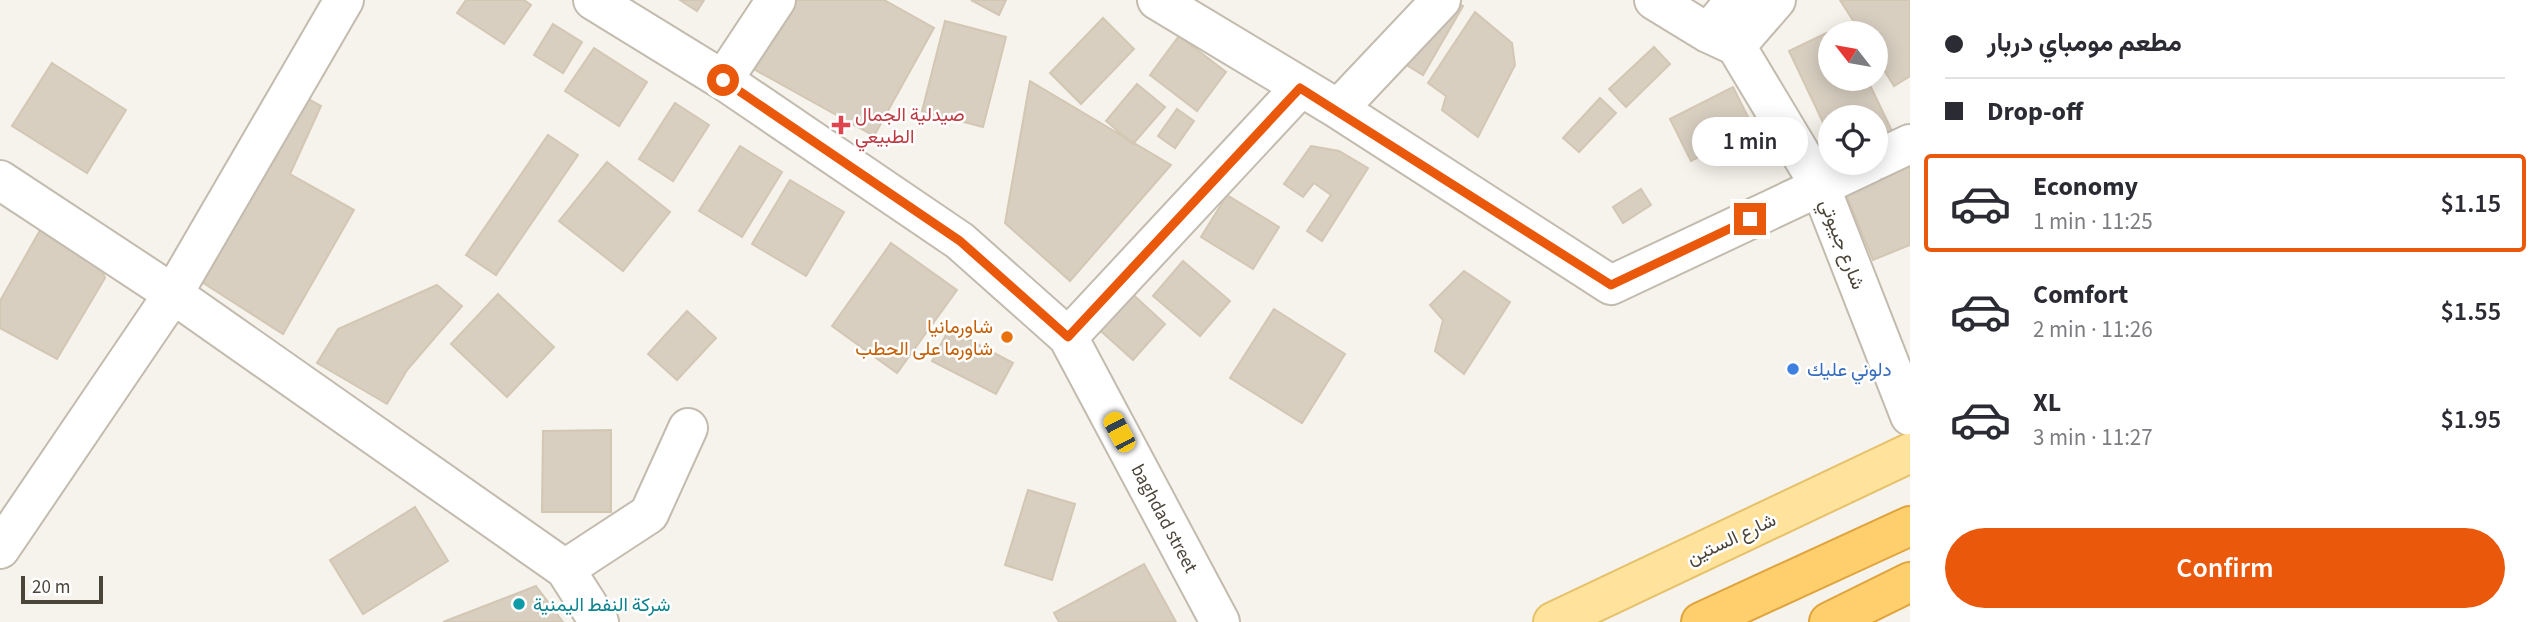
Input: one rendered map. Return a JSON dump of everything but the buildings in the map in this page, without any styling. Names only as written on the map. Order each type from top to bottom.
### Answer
[{"type":"highway","points":[[1701,622],[1910,526]]},
{"type":"highway","points":[[1829,622],[1910,582]]},
{"type":"main road","name":"شارع الستين","points":[[1553,622],[1910,453]]},
{"type":"street","points":[[0,549],[173,294],[344,0]]},
{"type":"street","name":"baghdad street","points":[[593,0],[723,80],[960,241],[1068,337],[1220,622]]},
{"type":"street","points":[[723,80],[776,0]]},
{"type":"street","points":[[1157,0],[1338,109],[1611,285],[1844,175]]},
{"type":"street","points":[[1338,109],[1441,0]]},
{"type":"street","points":[[1654,0],[1722,39]]},
{"type":"street","points":[[1722,39],[1735,0]]},
{"type":"street","points":[[1722,39],[1776,0]]},
{"type":"street","name":"شارع جيبوتي","points":[[1722,39],[1820,186],[1910,416]]},
{"type":"street","points":[[1068,337],[1300,88]]},
{"type":"street","points":[[1888,154],[1910,144]]},
{"type":"street","points":[[0,180],[173,294],[565,569],[599,622]]},
{"type":"street","points":[[565,569],[649,514],[688,428]]},
{"type":"place","name":"صيدلية الجمال الطبيعي","points":[[841,125]]},
{"type":"place","name":"شاورمانيا شاورما على الحطب","points":[[1007,337]]},
{"type":"place","name":"دلوني عليك","points":[[1793,369]]},
{"type":"place","name":"شركة النفط اليمنية","points":[[519,604]]},
{"type":"route","points":[[723,80],[960,241],[1068,337],[1300,88],[1338,109],[1611,285],[1750,219]]}]
